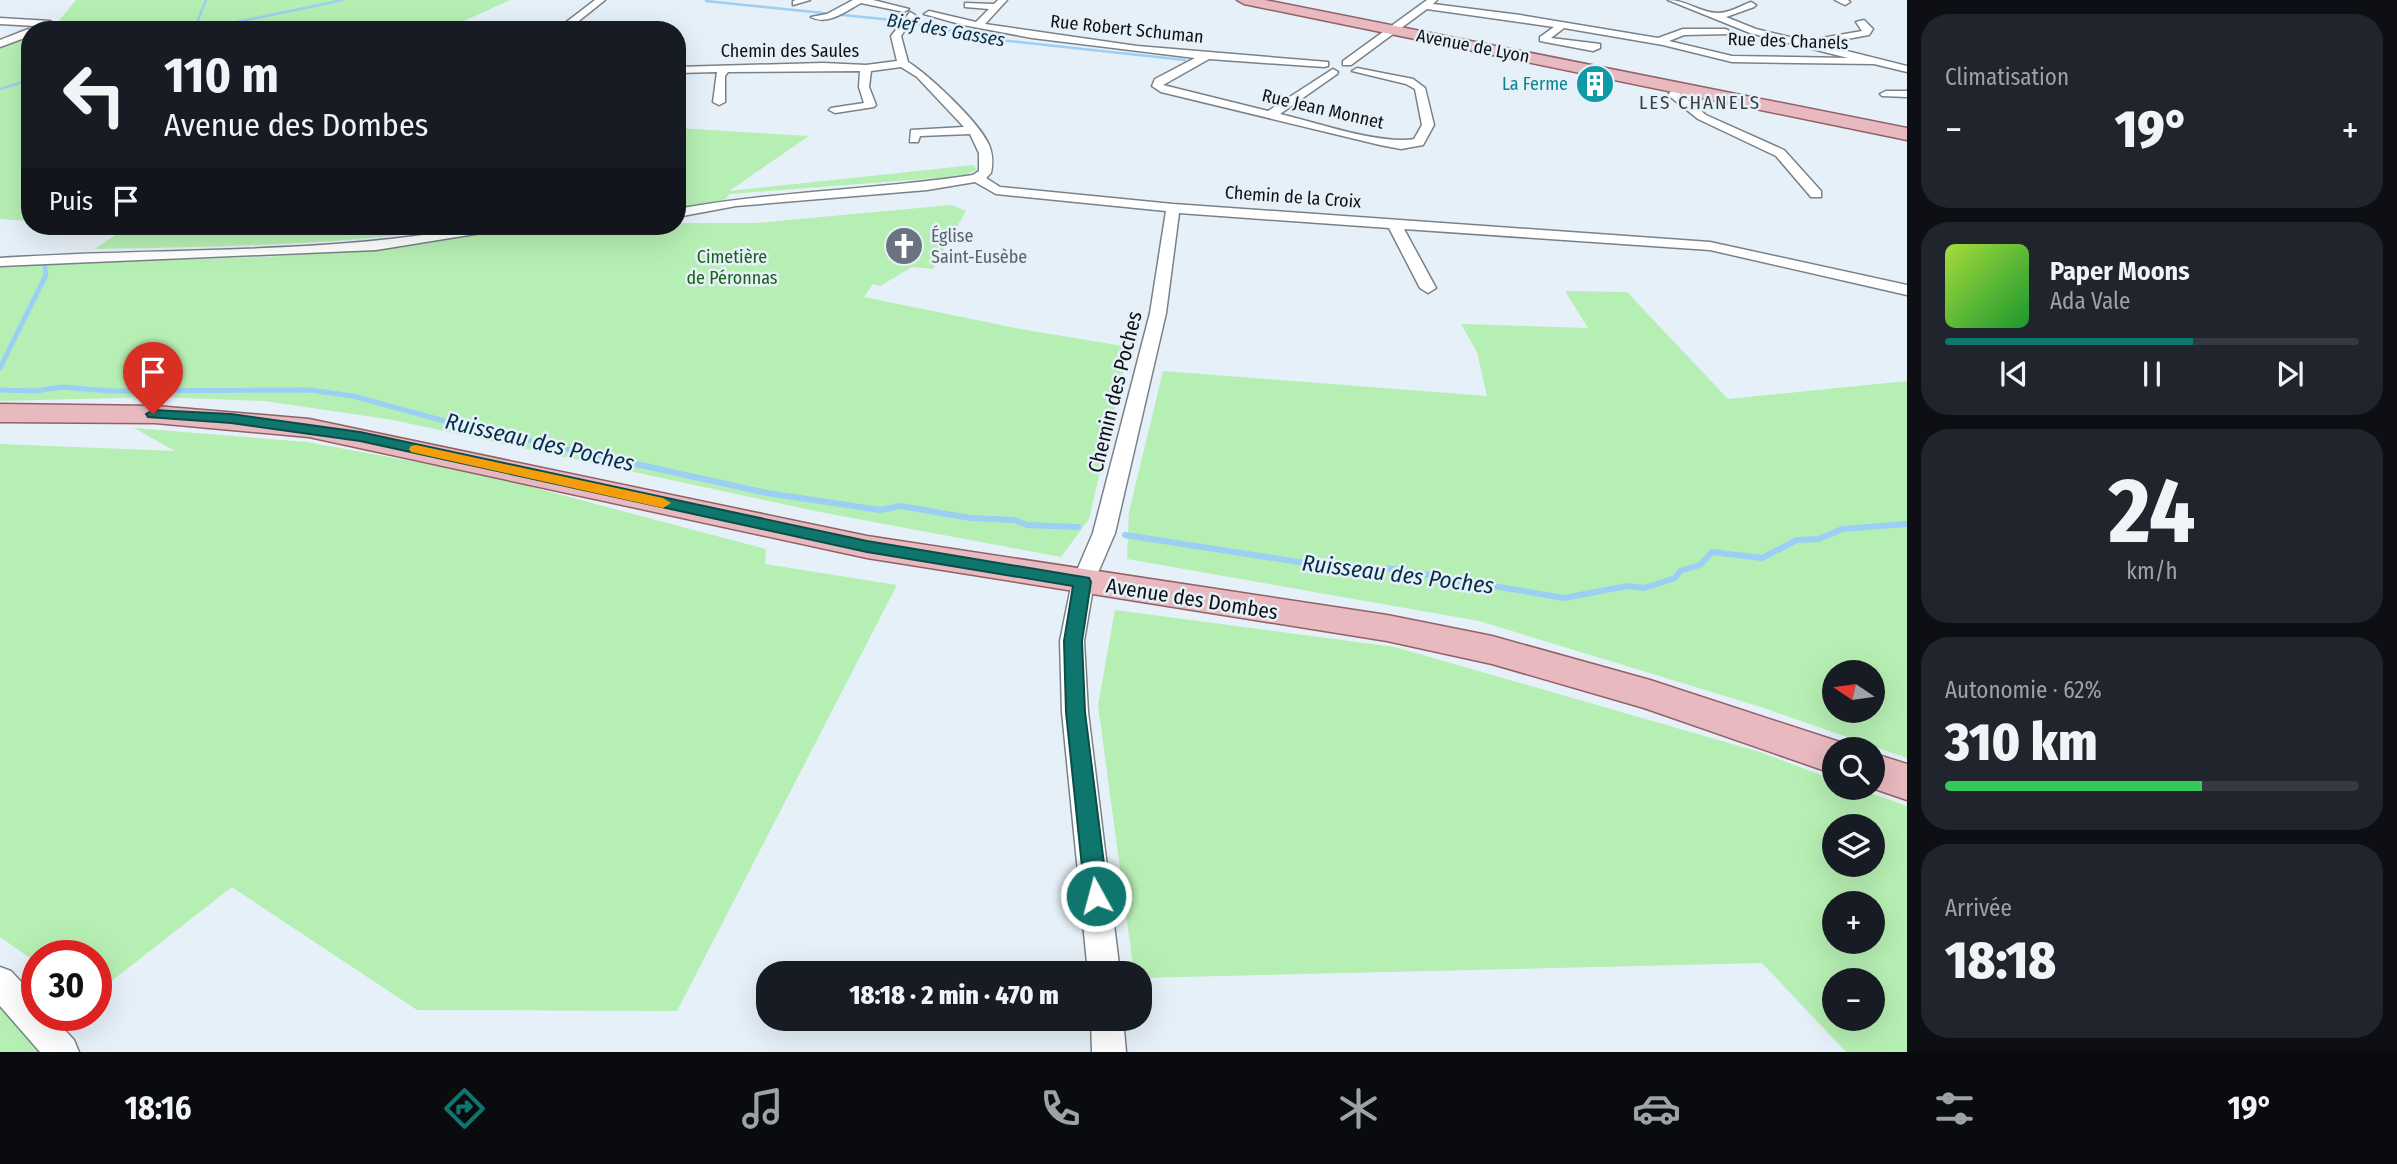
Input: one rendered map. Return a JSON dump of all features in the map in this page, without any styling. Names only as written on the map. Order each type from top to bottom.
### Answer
[{"type":"main road","name":"Avenue de Lyon","points":[[1244,0],[1907,134]]},
{"type":"main road","name":"Avenue des Dombes","points":[[0,413],[127,412],[231,418],[309,428],[867,547],[1387,628],[1492,650],[1650,695],[1822,753]]},
{"type":"main road","points":[[1885,774],[1907,782]]},
{"type":"street","points":[[572,21],[601,0]]},
{"type":"street","points":[[796,4],[806,0]]},
{"type":"street","points":[[686,211],[736,202],[927,186],[977,178],[985,173],[988,160],[985,146],[973,130],[962,120],[951,103],[921,75],[903,64],[897,36],[906,17],[860,0],[834,14],[816,17]]},
{"type":"street","points":[[1672,0],[1753,31],[1907,69]]},
{"type":"street","points":[[1352,67],[1393,30],[1430,3]]},
{"type":"street","name":"Rue des Chanels","points":[[1430,3],[1658,41],[1732,59],[1876,61]]},
{"type":"street","points":[[968,5],[1000,4]]},
{"type":"street","points":[[978,25],[1000,4]]},
{"type":"street","points":[[1713,17],[1735,13],[1751,5]]},
{"type":"street","name":"Rue Robert Schuman","points":[[906,17],[925,8],[978,25],[1027,36],[1207,56],[1291,59],[1329,68],[1352,67]]},
{"type":"street","points":[[0,20],[21,22]]},
{"type":"street","points":[[1802,44],[1866,33],[1868,29],[1861,22]]},
{"type":"street","points":[[1562,25],[1543,38],[1593,48],[1596,46]]},
{"type":"street","name":"Rue des Chanels","points":[[1658,41],[1675,33],[1725,32]]},
{"type":"street","points":[[0,44],[21,36]]},
{"type":"street","name":"Rue Jean Monnet","points":[[1207,56],[1159,82],[1157,86],[1380,141],[1401,145],[1419,142],[1428,125],[1420,88],[1409,81],[1352,67]]},
{"type":"street","name":"Chemin des Saules","points":[[686,70],[866,68],[903,64]]},
{"type":"street","points":[[719,102],[720,76],[724,68]]},
{"type":"street","points":[[835,110],[870,105],[864,87],[866,68]]},
{"type":"street","points":[[1270,115],[1329,68]]},
{"type":"street","points":[[1679,88],[1674,95],[1702,117],[1780,153],[1816,194]]},
{"type":"street","points":[[1886,94],[1907,94]]},
{"type":"street","points":[[914,139],[915,133],[973,130]]},
{"type":"street","name":"Chemin de la Croix","points":[[977,178],[996,190],[1173,208],[1710,246],[1907,290]]},
{"type":"street","name":"Chemin des Poches","points":[[1103,961],[1075,712],[1073,641],[1083,582],[1104,533],[1158,313],[1173,208]]},
{"type":"street","points":[[1394,223],[1428,288]]},
{"type":"street","points":[[0,262],[113,255],[258,254],[344,250],[449,235]]},
{"type":"street","points":[[0,982],[62,1052]]},
{"type":"street","points":[[1108,1031],[1109,1052]]},
{"type":"green space","points":[[76,0],[510,0],[464,21],[59,21]]},
{"type":"green space","points":[[21,37],[21,220],[0,219],[0,45]]},
{"type":"green space","points":[[686,129],[809,136],[729,191],[974,165],[977,170],[963,176],[730,194],[724,200],[686,206]]},
{"type":"green space","name":"Cimetière de Péronnas","points":[[951,205],[966,211],[933,269],[912,267],[880,286],[873,284],[864,297],[1020,329],[1129,347],[1089,519],[1061,557],[815,511],[393,420],[265,401],[157,397],[0,401],[0,267],[268,257],[382,248],[468,235],[686,235],[686,223],[756,223]]},
{"type":"green space","points":[[116,235],[396,235],[236,246],[94,249]]},
{"type":"green space","points":[[1565,291],[1627,292],[1728,399],[1907,381],[1907,758],[1885,750],[1885,737],[1847,737],[1761,707],[1479,621],[1127,559],[1129,512],[1163,371],[1487,396],[1477,352],[1461,324],[1588,328]]},
{"type":"green space","points":[[134,428],[307,442],[482,474],[766,549],[765,564],[897,585],[677,1011],[417,1010],[232,887],[112,981],[112,940],[21,940],[21,952],[0,937],[0,444],[175,451]]},
{"type":"green space","points":[[1115,610],[1395,647],[1760,752],[1822,775],[1822,800],[1885,798],[1907,806],[1907,1052],[1846,1052],[1826,1031],[1885,1031],[1885,968],[1822,968],[1822,1027],[1762,963],[1152,978],[1152,961],[1132,961],[1098,705]]},
{"type":"green space","points":[[0,1006],[39,1052],[0,1052]]},
{"type":"waterway","points":[[198,21],[206,0]]},
{"type":"waterway","name":"Bief des Gasses","points":[[242,21],[343,0]]},
{"type":"waterway","name":"Bief des Gasses","points":[[706,1],[902,21],[999,40],[1185,60]]},
{"type":"waterway","points":[[0,89],[21,83]]},
{"type":"waterway","points":[[0,368],[46,275],[45,267]]},
{"type":"waterway","name":"Ruisseau des Poches","points":[[0,390],[36,391],[61,387],[110,391],[309,390],[353,396],[459,425],[644,466]]},
{"type":"waterway","name":"Ruisseau des Poches","points":[[636,464],[767,493],[880,510],[901,506],[970,518],[1014,520],[1027,525],[1078,527]]},
{"type":"waterway","name":"Ruisseau des Poches","points":[[1125,535],[1363,572],[1387,568],[1564,598],[1627,586],[1644,588],[1675,578],[1680,571],[1700,565],[1712,552],[1762,558],[1797,540],[1819,539],[1842,529],[1907,524]]},
{"type":"slow traffic","points":[[416,449],[663,503]]},
{"type":"place","name":"La Ferme","points":[[1595,84]]},
{"type":"place","name":"Église Saint-Eusèbe","points":[[904,246]]},
{"type":"district","name":"LES CHANELS","points":[[1700,102]]},
{"type":"route","points":[[153,414],[231,418],[360,437],[867,547],[1083,582],[1073,641],[1075,712],[1096,896]]}]
